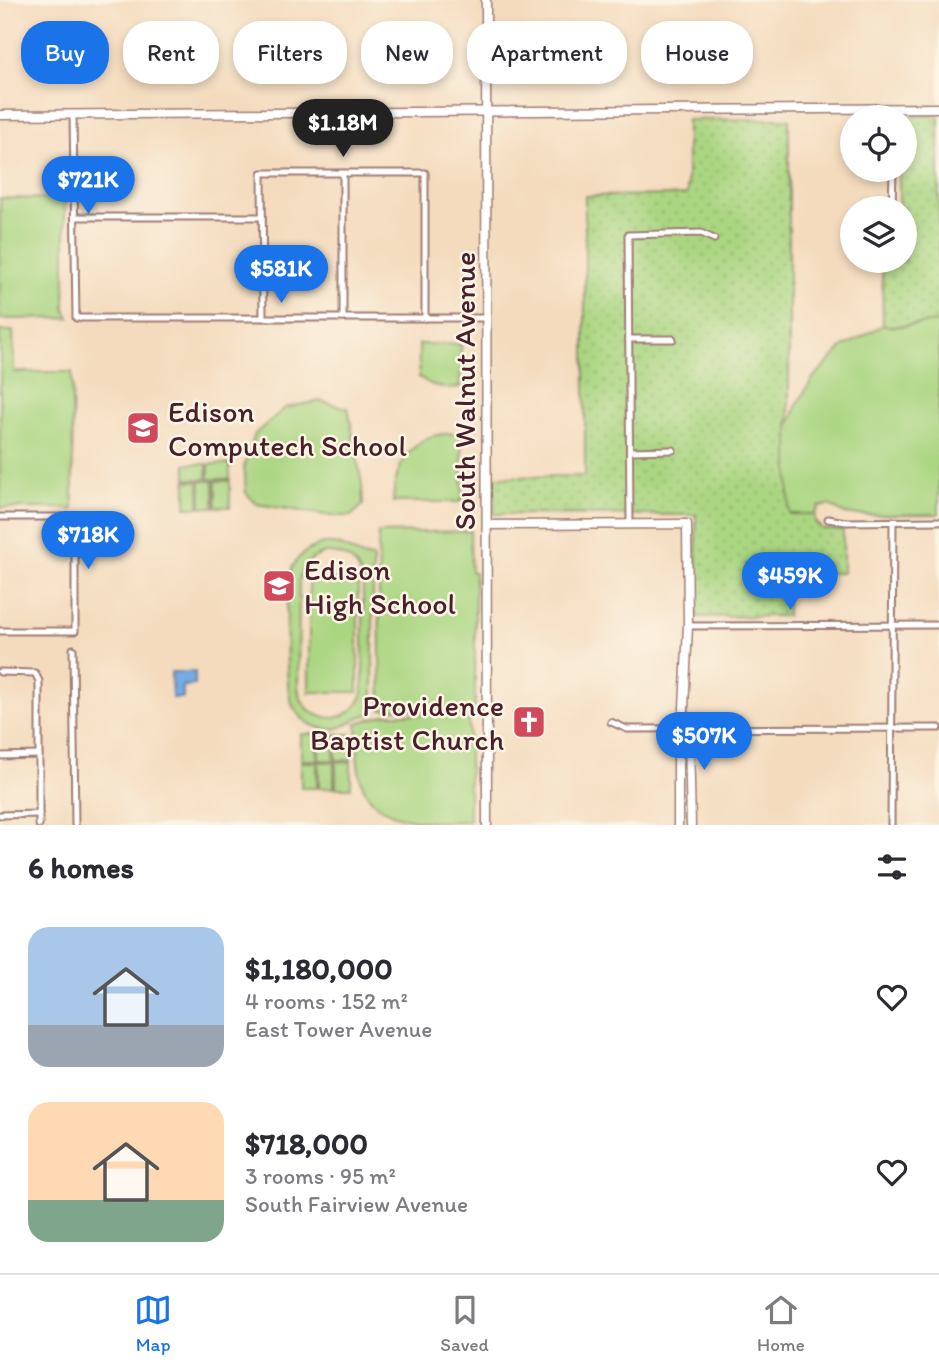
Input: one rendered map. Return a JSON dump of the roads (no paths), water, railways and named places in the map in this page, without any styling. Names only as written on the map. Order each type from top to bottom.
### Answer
[{"type":"street","name":"South Walnut Avenue","points":[[486,0],[487,825]]},
{"type":"street","points":[[917,110],[939,108]]},
{"type":"street","points":[[0,115],[840,113]]},
{"type":"street","points":[[73,115],[76,318],[487,318]]},
{"type":"street","points":[[263,318],[262,173],[425,173],[425,317]]},
{"type":"street","points":[[343,173],[344,318]]},
{"type":"street","points":[[75,218],[262,217]]},
{"type":"street","points":[[630,524],[628,235],[701,233],[714,239]]},
{"type":"street","points":[[629,339],[673,339]]},
{"type":"street","points":[[630,451],[673,450]]},
{"type":"street","points":[[0,517],[62,517],[72,520],[75,529],[75,631],[0,631]]},
{"type":"street","points":[[828,519],[846,522],[939,521]]},
{"type":"street","points":[[891,825],[893,521]]},
{"type":"street","points":[[487,525],[687,524],[688,626],[683,729],[678,738],[678,825]]},
{"type":"street","points":[[688,626],[939,625]]},
{"type":"street","points":[[73,649],[75,825]]},
{"type":"street","points":[[0,672],[35,673],[39,681],[39,825]]},
{"type":"street","points":[[611,722],[627,729],[939,728]]},
{"type":"street","points":[[683,729],[689,739],[691,825]]},
{"type":"street","points":[[0,756],[39,755]]},
{"type":"street","points":[[0,815],[39,814]]},
{"type":"water","points":[[171,672],[195,672],[195,685],[183,686],[183,698],[172,698]]},
{"type":"place","name":"Edison Computech School","points":[[143,428]]},
{"type":"place","name":"Edison High School","points":[[279,586]]},
{"type":"place","name":"Providence Baptist Church","points":[[529,722]]}]
